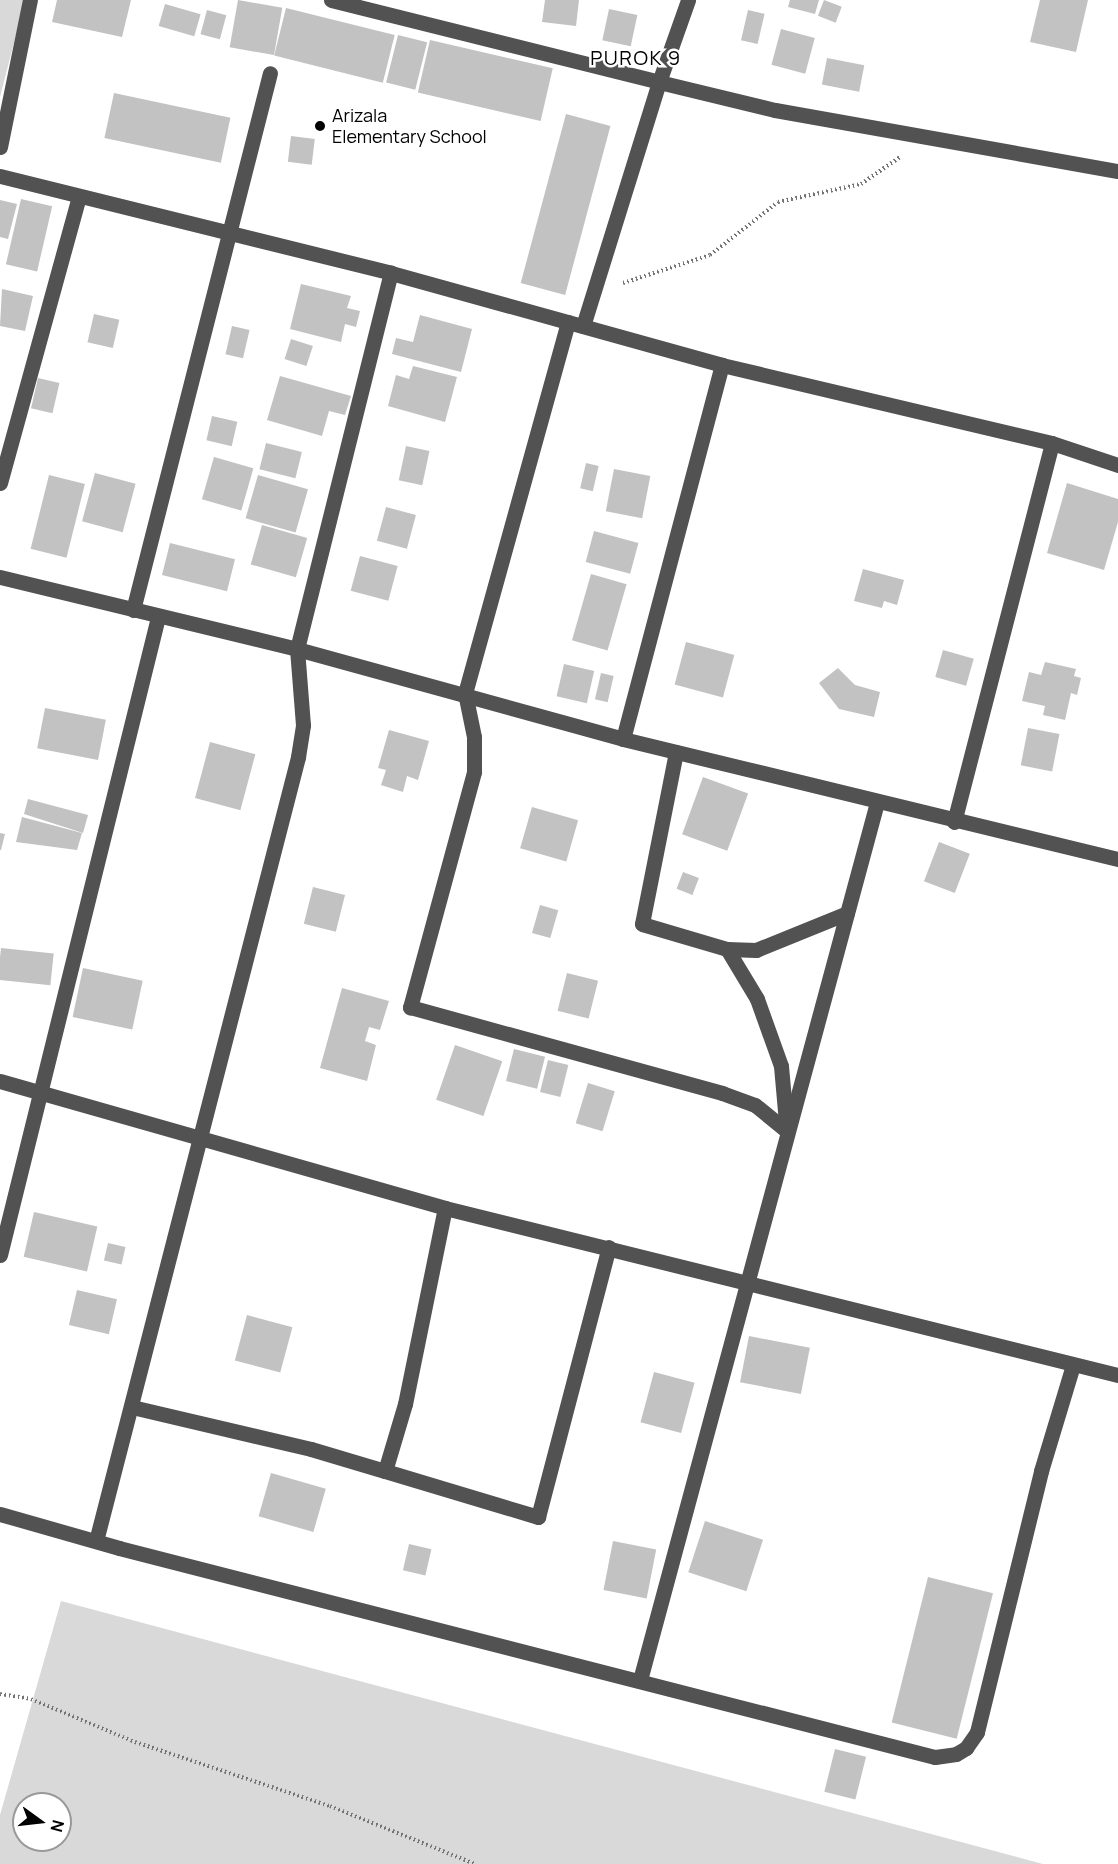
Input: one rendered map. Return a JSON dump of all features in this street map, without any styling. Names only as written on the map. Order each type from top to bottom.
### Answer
[{"type":"street","points":[[0,147],[30,0]]},
{"type":"street","points":[[331,0],[775,110],[1118,171]]},
{"type":"street","points":[[583,326],[659,82],[688,0]]},
{"type":"street","points":[[133,610],[270,73]]},
{"type":"street","points":[[0,176],[391,273],[722,365],[1052,443],[1118,465]]},
{"type":"street","points":[[0,483],[78,197]]},
{"type":"street","points":[[96,1541],[202,1138],[302,738],[297,648],[391,273]]},
{"type":"street","points":[[568,322],[465,693],[474,737],[474,772],[410,1007],[722,1093],[768,1112],[786,1131]]},
{"type":"street","points":[[623,739],[722,365]]},
{"type":"street","points":[[954,822],[1052,443]]},
{"type":"street","points":[[0,577],[158,617],[297,648],[465,693],[623,739],[954,822],[1117,854]]},
{"type":"street","points":[[0,1255],[158,617]]},
{"type":"street","points":[[676,752],[642,924],[727,949],[756,950],[847,913]]},
{"type":"street","points":[[640,1680],[749,1281],[786,1131],[877,802]]},
{"type":"street","points":[[727,949],[758,999],[781,1066],[786,1131]]},
{"type":"street","points":[[0,1082],[445,1208],[749,1281],[1118,1375]]},
{"type":"street","points":[[385,1471],[405,1404],[445,1208]]},
{"type":"street","points":[[132,1407],[311,1449],[538,1517],[609,1247]]},
{"type":"street","points":[[0,1514],[96,1541],[935,1757],[966,1748],[977,1732],[1041,1471],[1073,1365]]},
{"type":"path","points":[[594,292],[710,255],[778,202],[861,184],[927,137]]},
{"type":"path","points":[[0,1694],[31,1699],[135,1742],[330,1806],[475,1864]]},
{"type":"shaded area","points":[[0,0],[25,0],[0,97]]},
{"type":"shaded area","points":[[61,1601],[1043,1864],[0,1864],[0,1815]]},
{"type":"building","points":[[57,0],[131,0],[122,37],[52,22]]},
{"type":"building","points":[[238,0],[282,8],[274,55],[230,47]]},
{"type":"building","points":[[545,0],[579,0],[576,26],[542,22]]},
{"type":"building","points":[[790,0],[819,0],[815,14],[788,7]]},
{"type":"building","points":[[824,0],[842,7],[836,23],[818,16]]},
{"type":"building","points":[[1040,0],[1088,0],[1076,52],[1030,42]]},
{"type":"building","points":[[165,4],[201,14],[194,36],[159,26]]},
{"type":"building","points":[[286,8],[395,35],[383,83],[274,56]]},
{"type":"building","points":[[609,9],[637,15],[631,46],[602,40]]},
{"type":"building","points":[[207,10],[226,15],[220,39],[201,34]]},
{"type":"building","points":[[748,10],[765,14],[758,44],[741,40]]},
{"type":"building","points":[[781,29],[815,38],[805,74],[771,65]]},
{"type":"building","points":[[398,35],[427,42],[415,90],[386,83]]},
{"type":"building","points":[[430,40],[553,68],[541,121],[418,93]]},
{"type":"building","points":[[827,58],[864,65],[859,92],[822,85]]},
{"type":"building","points":[[114,93],[230,118],[221,163],[104,138]]},
{"type":"building","points":[[566,114],[610,126],[565,295],[521,283]]},
{"type":"building","points":[[291,136],[315,139],[312,165],[288,162]]},
{"type":"building","points":[[21,199],[52,206],[37,271],[6,264]]},
{"type":"building","points":[[0,200],[17,204],[8,239],[0,237]]},
{"type":"building","points":[[301,284],[351,296],[347,308],[360,311],[356,327],[345,324],[341,342],[290,329]]},
{"type":"building","points":[[2,289],[33,296],[25,331],[0,326]]},
{"type":"building","points":[[94,314],[119,320],[113,348],[87,342]]},
{"type":"building","points":[[420,315],[472,329],[461,372],[392,354],[396,338],[413,342]]},
{"type":"building","points":[[232,326],[250,330],[243,358],[225,354]]},
{"type":"building","points":[[291,339],[313,346],[306,366],[285,359]]},
{"type":"building","points":[[413,366],[457,377],[445,422],[388,406],[396,375],[409,379]]},
{"type":"building","points":[[280,376],[351,396],[345,415],[329,411],[322,436],[267,420]]},
{"type":"building","points":[[38,378],[59,383],[52,413],[31,408]]},
{"type":"building","points":[[212,416],[237,422],[232,446],[206,440]]},
{"type":"building","points":[[266,443],[302,452],[295,478],[259,469]]},
{"type":"building","points":[[406,446],[429,451],[422,485],[399,480]]},
{"type":"building","points":[[214,457],[253,468],[241,511],[202,499]]},
{"type":"building","points":[[586,463],[599,466],[593,491],[580,488]]},
{"type":"building","points":[[614,469],[650,476],[642,518],[606,511]]},
{"type":"building","points":[[95,473],[136,484],[123,532],[82,521]]},
{"type":"building","points":[[49,475],[85,484],[67,558],[31,549]]},
{"type":"building","points":[[258,475],[308,489],[296,533],[246,518]]},
{"type":"building","points":[[1067,483],[1118,499],[1118,522],[1104,570],[1047,553]]},
{"type":"building","points":[[386,507],[416,515],[407,549],[377,541]]},
{"type":"building","points":[[262,525],[307,538],[296,577],[251,564]]},
{"type":"building","points":[[594,531],[638,543],[630,574],[586,562]]},
{"type":"building","points":[[170,543],[235,559],[227,591],[162,575]]},
{"type":"building","points":[[360,556],[398,566],[388,601],[351,591]]},
{"type":"building","points":[[863,569],[904,580],[897,605],[884,601],[882,608],[854,601]]},
{"type":"building","points":[[591,574],[627,584],[608,651],[572,640]]},
{"type":"building","points":[[686,642],[734,655],[723,697],[675,685]]},
{"type":"building","points":[[943,650],[974,659],[966,686],[935,677]]},
{"type":"building","points":[[1045,662],[1076,669],[1074,676],[1081,678],[1077,695],[1071,693],[1065,720],[1043,715],[1045,706],[1022,701],[1029,672],[1041,675]]},
{"type":"building","points":[[564,664],[594,671],[587,703],[557,696]]},
{"type":"building","points":[[838,668],[855,685],[880,692],[874,717],[839,709],[819,683]]},
{"type":"building","points":[[601,673],[614,676],[608,702],[595,699]]},
{"type":"building","points":[[45,708],[106,720],[98,760],[37,748]]},
{"type":"building","points":[[1028,728],[1059,734],[1052,771],[1021,765]]},
{"type":"building","points":[[389,730],[429,741],[418,780],[407,776],[403,792],[381,785],[386,770],[378,768]]},
{"type":"building","points":[[210,742],[255,754],[240,810],[195,798]]},
{"type":"building","points":[[703,777],[748,793],[727,851],[682,834]]},
{"type":"building","points":[[28,799],[88,815],[83,833],[24,814]]},
{"type":"building","points":[[532,807],[578,820],[566,862],[520,848]]},
{"type":"building","points":[[22,817],[82,833],[77,850],[16,842]]},
{"type":"building","points":[[0,833],[5,834],[1,850],[0,850]]},
{"type":"building","points":[[939,842],[970,854],[955,893],[924,881]]},
{"type":"building","points":[[683,872],[699,878],[692,895],[677,889]]},
{"type":"building","points":[[313,887],[345,895],[336,932],[304,924]]},
{"type":"building","points":[[540,905],[558,910],[550,938],[532,933]]},
{"type":"building","points":[[1,948],[54,954],[50,985],[0,980]]},
{"type":"building","points":[[83,968],[143,981],[132,1030],[73,1017]]},
{"type":"building","points":[[567,973],[598,981],[589,1019],[558,1011]]},
{"type":"building","points":[[342,988],[389,1001],[380,1030],[369,1027],[365,1041],[376,1045],[367,1081],[320,1068]]},
{"type":"building","points":[[455,1045],[502,1061],[483,1116],[436,1100]]},
{"type":"building","points":[[514,1049],[545,1057],[537,1089],[506,1081]]},
{"type":"building","points":[[548,1060],[568,1065],[560,1097],[540,1092]]},
{"type":"building","points":[[588,1083],[615,1091],[602,1131],[576,1123]]},
{"type":"building","points":[[34,1212],[97,1227],[87,1271],[24,1257]]},
{"type":"building","points":[[108,1243],[126,1247],[121,1265],[104,1261]]},
{"type":"building","points":[[77,1290],[117,1299],[109,1334],[69,1325]]},
{"type":"building","points":[[247,1315],[292,1327],[280,1373],[235,1360]]},
{"type":"building","points":[[749,1336],[810,1348],[801,1394],[740,1382]]},
{"type":"building","points":[[654,1372],[695,1383],[681,1433],[641,1422]]},
{"type":"building","points":[[271,1473],[326,1489],[313,1532],[259,1516]]},
{"type":"building","points":[[705,1521],[763,1540],[746,1591],[688,1572]]},
{"type":"building","points":[[613,1541],[656,1549],[647,1598],[603,1590]]},
{"type":"building","points":[[409,1544],[431,1549],[425,1575],[403,1570]]},
{"type":"building","points":[[928,1577],[993,1593],[957,1739],[892,1723]]},
{"type":"building","points":[[835,1749],[866,1757],[855,1799],[824,1792]]},
{"type":"place","name":"Arizala Elementary School","points":[[320,126]]},
{"type":"district","name":"PUROK 9","points":[[636,57]]}]
